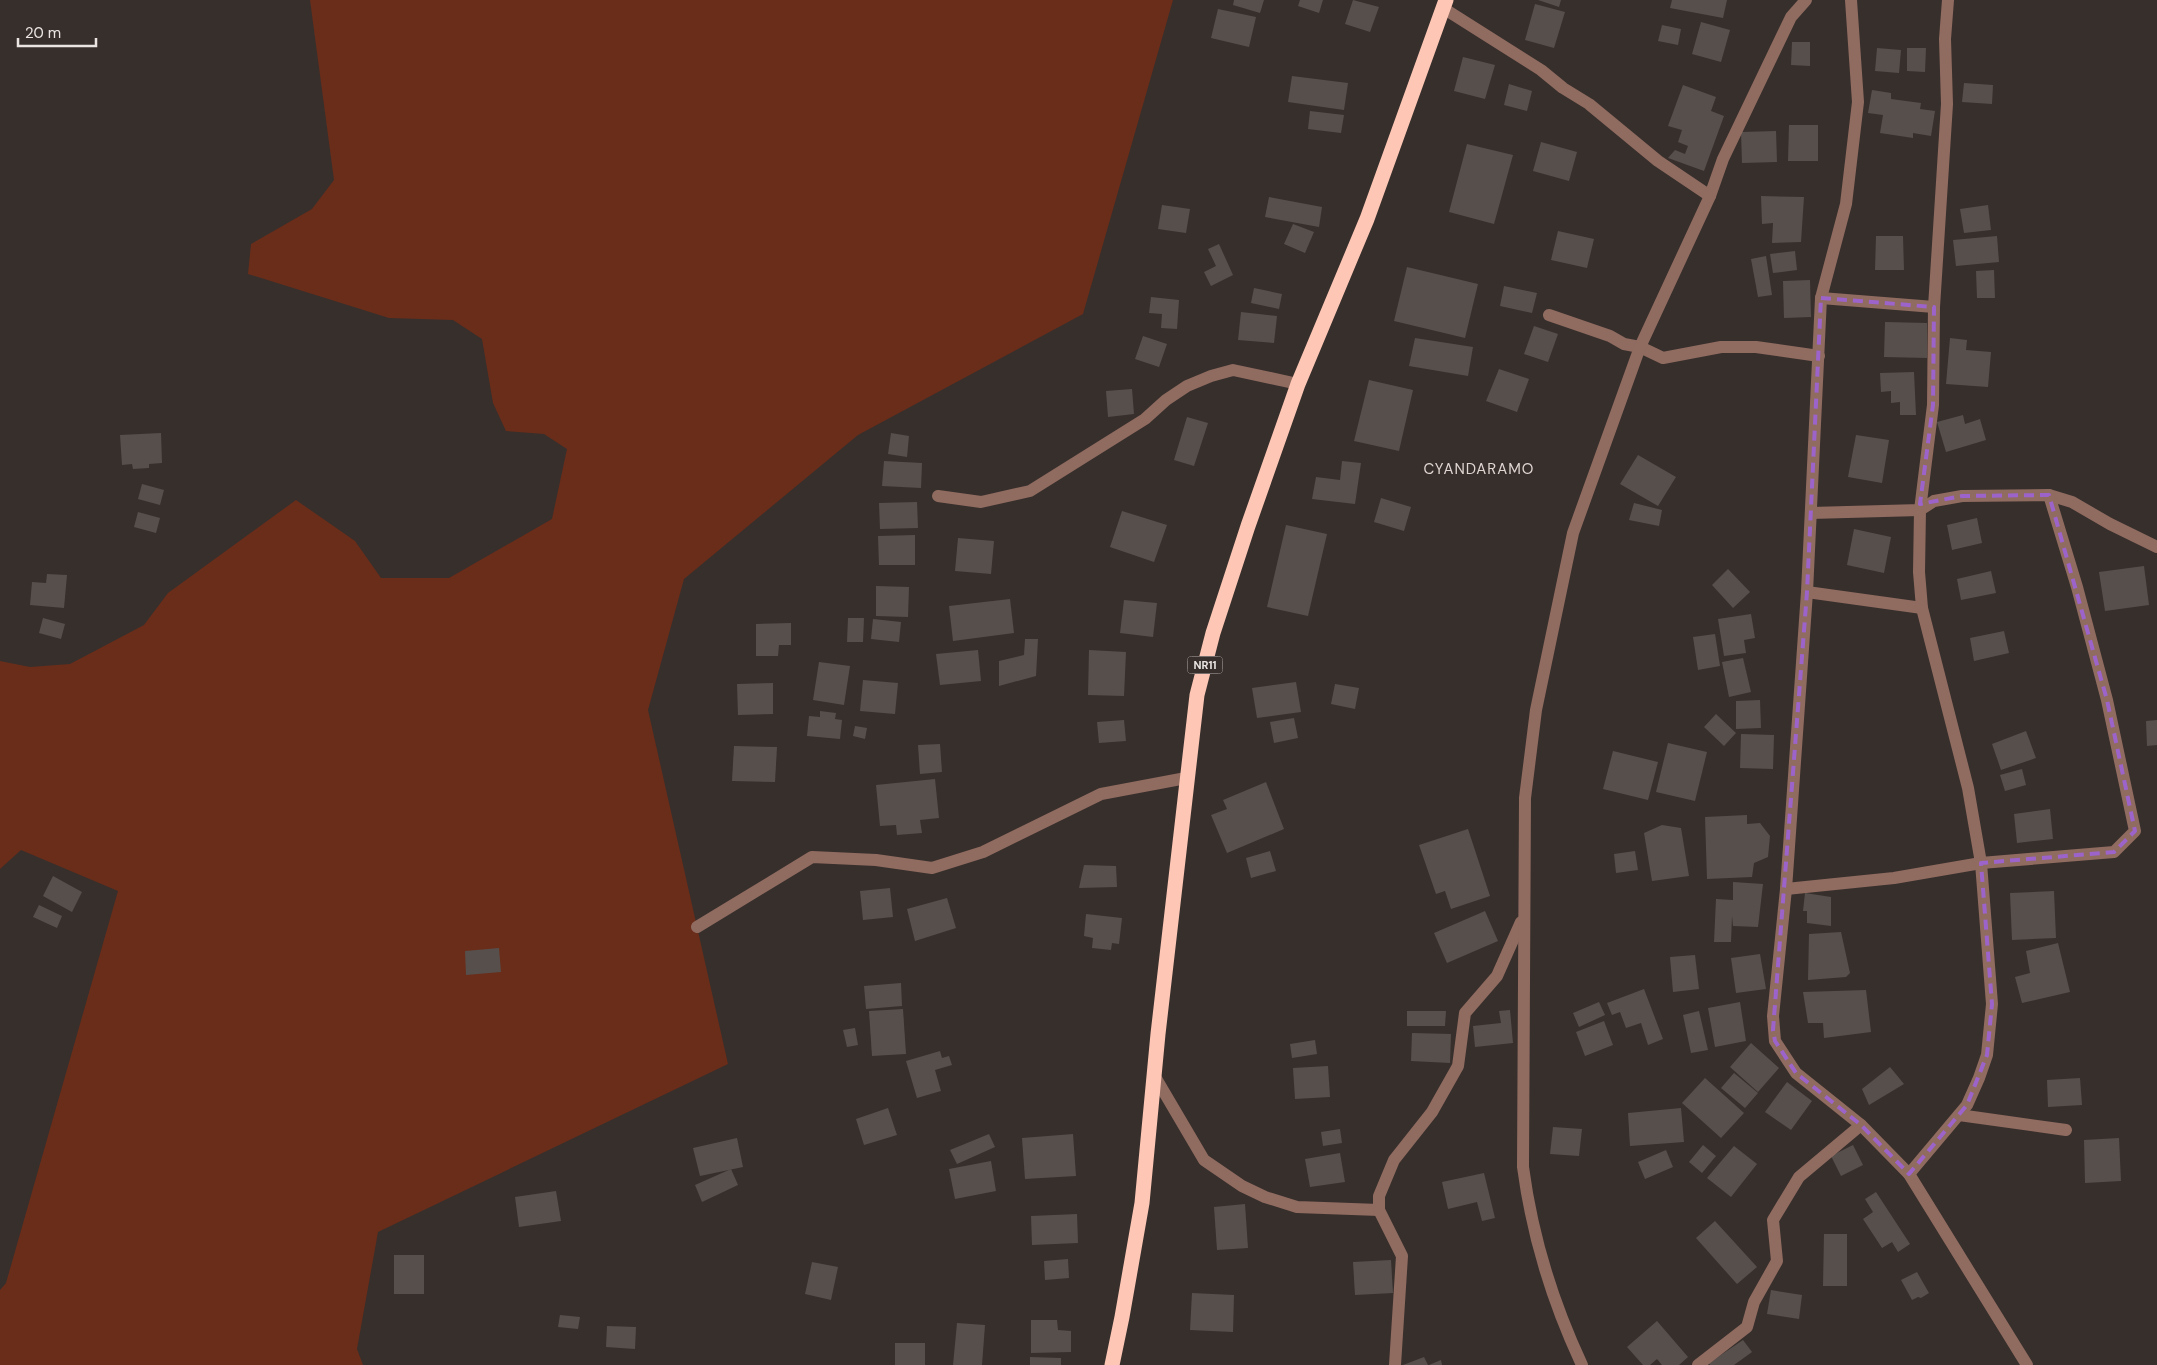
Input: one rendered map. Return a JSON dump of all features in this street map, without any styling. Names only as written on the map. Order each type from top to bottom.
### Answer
[{"type":"highway","name":"NR11","points":[[1112,1365],[1142,1204],[1186,778],[1197,695],[1213,633],[1298,384],[1367,219],[1445,4]]},
{"type":"street","points":[[1582,1365],[1552,1290],[1528,1206],[1522,1167],[1525,798],[1536,710],[1573,533],[1640,347],[1710,196],[1723,159],[1791,17],[1806,0]]},
{"type":"street","points":[[1851,0],[1858,102],[1846,204],[1821,298],[1807,592],[1786,889],[1773,1016],[1775,1041],[1796,1073],[1861,1125],[1909,1174],[2027,1365]]},
{"type":"street","points":[[1909,1174],[1959,1115],[1979,1078],[1987,1055],[1992,1004],[1981,863],[1968,788],[1922,608],[1919,572],[1920,510],[1933,405],[1934,308],[1947,104],[1945,39],[1948,0]]},
{"type":"street","points":[[1445,4],[1589,104],[1658,161],[1710,196]]},
{"type":"street","points":[[1821,298],[1934,308]]},
{"type":"street","points":[[1549,315],[1610,336],[1624,344],[1640,347],[1663,358],[1721,347],[1756,347],[1819,356]]},
{"type":"street","points":[[938,496],[981,502],[1030,491],[1145,419],[1166,400],[1188,386],[1211,376],[1234,370],[1298,384]]},
{"type":"street","points":[[1811,513],[1920,510],[1934,502],[1962,496],[2049,495],[2072,502],[2110,524],[2157,547]]},
{"type":"street","points":[[1786,889],[1894,878],[1981,863],[2114,852],[2134,830],[2104,690],[2077,587],[2049,495]]},
{"type":"street","points":[[1807,592],[1922,608]]},
{"type":"street","points":[[696,927],[812,858],[876,860],[932,868],[983,852],[1101,794],[1186,778]]},
{"type":"street","points":[[1395,1365],[1402,1256],[1379,1210],[1379,1196],[1394,1160],[1432,1112],[1458,1066],[1465,1012],[1497,976],[1524,915]]},
{"type":"street","points":[[1154,1075],[1204,1160],[1242,1186],[1265,1197],[1297,1207],[1379,1210]]},
{"type":"street","points":[[1959,1115],[2066,1130]]},
{"type":"street","points":[[1698,1365],[1747,1327],[1754,1302],[1777,1261],[1773,1220],[1799,1177],[1861,1125]]},
{"type":"highlighted area","points":[[1821,298],[1934,307],[1933,405],[1920,504],[1962,496],[2049,495],[2107,700],[2135,831],[2114,852],[1981,863],[1992,1004],[1987,1055],[1967,1105],[1909,1174],[1861,1125],[1796,1073],[1775,1041],[1773,1030],[1807,592]]},
{"type":"shaded area","points":[[310,0],[1173,0],[1083,314],[858,435],[684,579],[648,710],[728,1064],[378,1232],[357,1349],[363,1365],[0,1365],[0,1290],[6,1283],[118,891],[21,850],[0,869],[0,661],[30,667],[70,664],[144,625],[168,593],[296,500],[355,541],[381,578],[449,578],[552,519],[567,449],[544,434],[506,431],[493,403],[482,339],[453,320],[389,318],[248,274],[251,244],[312,209],[334,180]]},
{"type":"building","points":[[1234,0],[1264,0],[1260,13],[1233,5]]},
{"type":"building","points":[[1300,0],[1323,0],[1319,13],[1298,6]]},
{"type":"building","points":[[1353,0],[1379,7],[1370,32],[1345,24]]},
{"type":"building","points":[[1538,0],[1561,0],[1559,7]]},
{"type":"building","points":[[1672,0],[1727,0],[1723,18],[1670,8]]},
{"type":"building","points":[[1535,4],[1565,12],[1554,48],[1525,40]]},
{"type":"building","points":[[1218,9],[1256,17],[1249,47],[1211,38]]},
{"type":"building","points":[[1701,22],[1730,30],[1721,62],[1692,54]]},
{"type":"building","points":[[1662,25],[1681,29],[1678,45],[1658,41]]},
{"type":"building","points":[[1792,42],[1810,42],[1810,66],[1791,65]]},
{"type":"building","points":[[1877,48],[1901,50],[1899,73],[1875,71]]},
{"type":"building","points":[[1907,48],[1926,48],[1925,72],[1907,71]]},
{"type":"building","points":[[1463,57],[1495,65],[1485,99],[1454,91]]},
{"type":"building","points":[[1292,76],[1348,83],[1344,110],[1288,102]]},
{"type":"building","points":[[1964,83],[1993,85],[1992,104],[1962,102]]},
{"type":"building","points":[[1509,84],[1532,91],[1527,111],[1504,105]]},
{"type":"building","points":[[1683,85],[1716,97],[1711,111],[1724,116],[1704,171],[1668,158],[1675,150],[1685,154],[1688,146],[1678,142],[1682,130],[1668,126]]},
{"type":"building","points":[[1872,90],[1891,93],[1891,99],[1921,103],[1920,109],[1935,111],[1931,136],[1913,133],[1913,138],[1880,133],[1883,115],[1868,113]]},
{"type":"building","points":[[1310,111],[1344,115],[1341,133],[1308,129]]},
{"type":"building","points":[[1789,125],[1818,125],[1818,161],[1788,161]]},
{"type":"building","points":[[1776,131],[1777,162],[1742,163],[1741,132]]},
{"type":"building","points":[[1541,142],[1577,152],[1569,181],[1533,171]]},
{"type":"building","points":[[1467,144],[1513,155],[1494,224],[1449,212]]},
{"type":"building","points":[[1761,196],[1804,197],[1801,242],[1772,243],[1773,223],[1762,224]]},
{"type":"building","points":[[1269,197],[1322,207],[1319,227],[1265,217]]},
{"type":"building","points":[[1162,205],[1190,209],[1186,233],[1158,229]]},
{"type":"building","points":[[1988,205],[1991,230],[1964,233],[1960,209]]},
{"type":"building","points":[[1293,224],[1314,232],[1305,253],[1284,244]]},
{"type":"building","points":[[1558,231],[1594,239],[1587,268],[1551,260]]},
{"type":"building","points":[[1876,236],[1903,236],[1904,270],[1875,270]]},
{"type":"building","points":[[1997,236],[1999,262],[1956,266],[1953,240]]},
{"type":"building","points":[[1219,244],[1233,275],[1211,286],[1204,272],[1216,266],[1208,249]]},
{"type":"building","points":[[1795,251],[1797,270],[1773,273],[1770,254]]},
{"type":"building","points":[[1766,256],[1772,295],[1758,297],[1751,259]]},
{"type":"building","points":[[1407,267],[1478,284],[1465,338],[1394,321]]},
{"type":"building","points":[[1994,270],[1995,298],[1977,298],[1976,271]]},
{"type":"building","points":[[1810,280],[1811,317],[1784,318],[1783,281]]},
{"type":"building","points":[[1504,286],[1537,293],[1532,313],[1500,306]]},
{"type":"building","points":[[1254,288],[1282,294],[1279,309],[1251,303]]},
{"type":"building","points":[[1151,297],[1179,300],[1177,329],[1161,328],[1162,314],[1149,313]]},
{"type":"building","points":[[1241,312],[1277,316],[1274,343],[1238,340]]},
{"type":"building","points":[[1885,322],[1927,323],[1927,358],[1884,357]]},
{"type":"building","points":[[1534,326],[1558,334],[1548,362],[1524,354]]},
{"type":"building","points":[[1143,336],[1167,344],[1159,367],[1135,359]]},
{"type":"building","points":[[1415,338],[1473,347],[1468,376],[1409,366]]},
{"type":"building","points":[[1950,338],[1967,340],[1966,350],[1991,352],[1988,387],[1946,384]]},
{"type":"building","points":[[1499,369],[1529,379],[1517,412],[1486,401]]},
{"type":"building","points":[[1914,372],[1916,415],[1900,415],[1900,402],[1891,403],[1891,391],[1881,392],[1880,373]]},
{"type":"building","points":[[1369,380],[1413,390],[1399,451],[1354,441]]},
{"type":"building","points":[[1132,389],[1134,414],[1108,417],[1106,391]]},
{"type":"building","points":[[1963,415],[1965,424],[1980,419],[1986,440],[1946,452],[1937,422]]},
{"type":"building","points":[[1187,417],[1208,423],[1194,466],[1174,460]]},
{"type":"building","points":[[161,433],[162,463],[149,464],[149,468],[133,469],[132,464],[122,465],[120,435]]},
{"type":"building","points":[[891,433],[909,436],[907,457],[888,454]]},
{"type":"building","points":[[1856,435],[1889,440],[1882,483],[1848,477]]},
{"type":"building","points":[[1638,455],[1676,477],[1658,506],[1620,484]]},
{"type":"building","points":[[884,461],[922,463],[921,488],[882,486]]},
{"type":"building","points":[[1342,461],[1361,463],[1355,504],[1312,499],[1316,477],[1340,480]]},
{"type":"building","points":[[142,484],[164,490],[160,505],[138,499]]},
{"type":"building","points":[[1381,498],[1411,507],[1404,531],[1374,522]]},
{"type":"building","points":[[917,502],[918,528],[880,529],[879,503]]},
{"type":"building","points":[[1634,503],[1662,510],[1659,526],[1629,520]]},
{"type":"building","points":[[1122,511],[1167,525],[1154,562],[1110,547]]},
{"type":"building","points":[[138,512],[160,518],[156,533],[134,527]]},
{"type":"building","points":[[1977,518],[1982,543],[1952,550],[1947,525]]},
{"type":"building","points":[[1286,525],[1327,534],[1308,616],[1267,607]]},
{"type":"building","points":[[1854,529],[1891,537],[1884,573],[1847,565]]},
{"type":"building","points":[[915,535],[915,565],[879,565],[878,536]]},
{"type":"building","points":[[958,538],[994,541],[991,574],[955,571]]},
{"type":"building","points":[[2144,566],[2149,605],[2105,611],[2099,572]]},
{"type":"building","points":[[1728,569],[1750,592],[1733,608],[1712,585]]},
{"type":"building","points":[[1991,571],[1996,593],[1961,600],[1957,579]]},
{"type":"building","points":[[47,574],[67,575],[64,608],[30,605],[32,582],[46,583]]},
{"type":"building","points":[[876,586],[909,587],[908,617],[876,616]]},
{"type":"building","points":[[1010,599],[1014,633],[953,641],[949,606]]},
{"type":"building","points":[[1124,600],[1157,603],[1153,637],[1120,633]]},
{"type":"building","points":[[1751,614],[1755,638],[1744,640],[1746,653],[1724,656],[1718,619]]},
{"type":"building","points":[[43,618],[65,624],[61,639],[39,633]]},
{"type":"building","points":[[848,618],[864,618],[863,642],[847,642]]},
{"type":"building","points":[[873,619],[901,622],[899,642],[871,639]]},
{"type":"building","points":[[791,623],[791,645],[779,645],[778,656],[756,656],[756,624]]},
{"type":"building","points":[[2004,631],[2009,653],[1974,661],[1970,638]]},
{"type":"building","points":[[1715,634],[1720,666],[1698,670],[1693,637]]},
{"type":"building","points":[[1025,639],[1038,639],[1036,676],[999,686],[999,661],[1024,655]]},
{"type":"building","points":[[978,650],[981,681],[940,685],[936,654]]},
{"type":"building","points":[[1089,650],[1126,652],[1124,696],[1088,695]]},
{"type":"building","points":[[1743,658],[1751,692],[1729,697],[1722,662]]},
{"type":"building","points":[[819,662],[850,666],[844,705],[813,700]]},
{"type":"building","points":[[863,680],[898,683],[895,714],[860,711]]},
{"type":"building","points":[[1296,682],[1301,712],[1257,718],[1252,688]]},
{"type":"building","points":[[773,683],[773,714],[738,715],[737,684]]},
{"type":"building","points":[[1335,684],[1359,688],[1355,709],[1331,704]]},
{"type":"building","points":[[1760,700],[1761,728],[1736,729],[1736,701]]},
{"type":"building","points":[[820,711],[836,713],[835,719],[842,720],[840,739],[807,736],[809,716],[820,717]]},
{"type":"building","points":[[1716,714],[1736,733],[1724,746],[1704,727]]},
{"type":"building","points":[[1294,718],[1298,738],[1274,743],[1270,722]]},
{"type":"building","points":[[1124,720],[1126,741],[1099,743],[1097,722]]},
{"type":"building","points":[[2157,720],[2157,745],[2147,746],[2146,721]]},
{"type":"building","points":[[855,726],[867,728],[865,739],[853,736]]},
{"type":"building","points":[[2026,731],[2036,758],[2001,770],[1992,744]]},
{"type":"building","points":[[1741,734],[1774,735],[1773,769],[1740,768]]},
{"type":"building","points":[[1668,743],[1707,752],[1695,801],[1656,792]]},
{"type":"building","points":[[940,744],[942,772],[920,774],[918,745]]},
{"type":"building","points":[[734,746],[777,747],[775,782],[732,781]]},
{"type":"building","points":[[1613,751],[1658,762],[1648,800],[1603,789]]},
{"type":"building","points":[[2022,769],[2026,785],[2005,791],[2000,775]]},
{"type":"building","points":[[935,779],[939,818],[920,820],[922,833],[897,835],[896,825],[880,826],[876,785]]},
{"type":"building","points":[[1266,782],[1284,829],[1227,853],[1211,815],[1227,809],[1223,800]]},
{"type":"building","points":[[2050,809],[2053,839],[2017,843],[2014,814]]},
{"type":"building","points":[[1747,815],[1747,824],[1760,823],[1770,836],[1768,857],[1754,863],[1752,877],[1707,879],[1705,817]]},
{"type":"building","points":[[1662,825],[1681,828],[1689,876],[1652,881],[1644,833]]},
{"type":"building","points":[[1468,829],[1490,896],[1451,909],[1445,891],[1436,894],[1419,845]]},
{"type":"building","points":[[1270,851],[1276,871],[1251,878],[1246,858]]},
{"type":"building","points":[[1635,851],[1638,870],[1616,873],[1614,854]]},
{"type":"building","points":[[1084,865],[1116,866],[1117,887],[1079,888]]},
{"type":"building","points":[[53,876],[82,892],[72,912],[43,896]]},
{"type":"building","points":[[1733,882],[1763,884],[1758,927],[1733,926],[1732,916],[1731,942],[1714,942],[1716,899],[1733,900]]},
{"type":"building","points":[[890,888],[893,917],[863,920],[860,891]]},
{"type":"building","points":[[2054,891],[2056,938],[2012,940],[2010,893]]},
{"type":"building","points":[[1805,893],[1831,897],[1831,926],[1807,923],[1807,911],[1803,911]]},
{"type":"building","points":[[947,898],[956,928],[915,941],[907,909]]},
{"type":"building","points":[[39,905],[62,916],[57,928],[33,917]]},
{"type":"building","points":[[1485,911],[1498,941],[1447,963],[1434,933]]},
{"type":"building","points":[[1086,914],[1122,918],[1119,944],[1112,943],[1111,950],[1092,948],[1093,938],[1084,936]]},
{"type":"building","points":[[1841,932],[1850,973],[1846,977],[1808,980],[1809,934]]},
{"type":"building","points":[[2058,943],[2070,992],[2022,1003],[2015,977],[2030,973],[2026,951]]},
{"type":"building","points":[[499,948],[501,972],[466,975],[465,951]]},
{"type":"building","points":[[1760,954],[1766,989],[1736,993],[1731,958]]},
{"type":"building","points":[[1695,955],[1699,989],[1673,992],[1670,957]]},
{"type":"building","points":[[901,983],[902,1006],[866,1009],[864,986]]},
{"type":"building","points":[[1644,989],[1663,1039],[1648,1045],[1641,1023],[1626,1028],[1620,1012],[1612,1015],[1607,1003]]},
{"type":"building","points":[[1866,990],[1871,1032],[1824,1038],[1823,1023],[1808,1023],[1803,992]]},
{"type":"building","points":[[1599,1002],[1605,1015],[1579,1027],[1573,1013]]},
{"type":"building","points":[[1740,1002],[1746,1041],[1715,1047],[1708,1008]]},
{"type":"building","points":[[903,1009],[906,1054],[872,1056],[869,1011]]},
{"type":"building","points":[[1510,1010],[1513,1043],[1475,1047],[1473,1026],[1501,1023],[1499,1011]]},
{"type":"building","points":[[1407,1011],[1446,1011],[1445,1026],[1407,1026]]},
{"type":"building","points":[[1699,1011],[1708,1050],[1691,1053],[1683,1015]]},
{"type":"building","points":[[1604,1021],[1613,1045],[1585,1056],[1576,1032]]},
{"type":"building","points":[[855,1028],[858,1045],[847,1047],[843,1030]]},
{"type":"building","points":[[1412,1033],[1451,1034],[1450,1063],[1411,1061]]},
{"type":"building","points":[[1315,1040],[1317,1054],[1292,1058],[1290,1044]]},
{"type":"building","points":[[1751,1043],[1779,1068],[1758,1092],[1730,1067]]},
{"type":"building","points":[[940,1051],[942,1058],[949,1056],[952,1065],[935,1070],[941,1091],[917,1098],[906,1061]]},
{"type":"building","points":[[1328,1066],[1330,1097],[1295,1099],[1293,1068]]},
{"type":"building","points":[[1890,1067],[1904,1084],[1869,1105],[1862,1089]]},
{"type":"building","points":[[1734,1073],[1758,1093],[1745,1108],[1721,1088]]},
{"type":"building","points":[[1705,1078],[1744,1113],[1721,1138],[1682,1103]]},
{"type":"building","points":[[2080,1078],[2082,1105],[2048,1107],[2047,1080]]},
{"type":"building","points":[[1787,1082],[1812,1101],[1791,1130],[1765,1112]]},
{"type":"building","points":[[888,1108],[897,1135],[864,1145],[856,1119]]},
{"type":"building","points":[[1681,1108],[1684,1142],[1630,1146],[1628,1113]]},
{"type":"building","points":[[1553,1127],[1582,1129],[1579,1156],[1550,1154]]},
{"type":"building","points":[[1340,1129],[1342,1143],[1323,1146],[1321,1132]]},
{"type":"building","points":[[989,1134],[995,1147],[957,1164],[950,1150]]},
{"type":"building","points":[[1073,1134],[1076,1176],[1025,1179],[1022,1138]]},
{"type":"building","points":[[737,1138],[743,1167],[700,1176],[693,1148]]},
{"type":"building","points":[[2119,1138],[2121,1181],[2085,1183],[2084,1140]]},
{"type":"building","points":[[1703,1145],[1716,1156],[1702,1173],[1689,1162]]},
{"type":"building","points":[[1853,1145],[1863,1165],[1841,1176],[1831,1156]]},
{"type":"building","points":[[1734,1146],[1757,1164],[1731,1197],[1707,1178]]},
{"type":"building","points":[[1666,1150],[1673,1167],[1645,1179],[1638,1162]]},
{"type":"building","points":[[1340,1153],[1345,1182],[1310,1187],[1305,1159]]},
{"type":"building","points":[[991,1161],[996,1191],[955,1199],[949,1169]]},
{"type":"building","points":[[731,1169],[738,1185],[702,1202],[695,1185]]},
{"type":"building","points":[[1484,1173],[1495,1218],[1482,1221],[1477,1202],[1448,1209],[1442,1182]]},
{"type":"building","points":[[556,1191],[561,1221],[519,1227],[515,1197]]},
{"type":"building","points":[[1876,1192],[1910,1244],[1898,1252],[1892,1242],[1882,1248],[1863,1219],[1873,1212],[1865,1199]]},
{"type":"building","points":[[1245,1204],[1248,1248],[1217,1250],[1214,1207]]},
{"type":"building","points":[[1077,1214],[1078,1243],[1032,1245],[1031,1216]]},
{"type":"building","points":[[1715,1221],[1757,1267],[1737,1284],[1696,1238]]},
{"type":"building","points":[[1824,1234],[1847,1234],[1847,1286],[1823,1286]]},
{"type":"building","points":[[394,1255],[424,1255],[424,1294],[394,1294]]},
{"type":"building","points":[[1068,1259],[1069,1278],[1045,1280],[1044,1261]]},
{"type":"building","points":[[1391,1260],[1393,1293],[1355,1295],[1353,1262]]},
{"type":"building","points":[[812,1262],[838,1267],[831,1300],[805,1294]]},
{"type":"building","points":[[1917,1272],[1929,1293],[1921,1298],[1918,1297],[1912,1300],[1901,1280]]},
{"type":"building","points":[[1771,1290],[1802,1295],[1799,1319],[1767,1314]]},
{"type":"building","points":[[1192,1293],[1234,1295],[1233,1332],[1190,1330]]},
{"type":"building","points":[[560,1315],[580,1317],[578,1329],[558,1327]]},
{"type":"building","points":[[1031,1320],[1057,1320],[1058,1330],[1071,1331],[1071,1352],[1031,1353]]},
{"type":"building","points":[[1657,1321],[1688,1357],[1679,1365],[1662,1365],[1657,1359],[1650,1365],[1643,1365],[1627,1347]]},
{"type":"building","points":[[957,1323],[985,1325],[982,1365],[953,1365]]},
{"type":"building","points":[[607,1326],[636,1327],[635,1349],[606,1347]]},
{"type":"building","points":[[1743,1340],[1752,1352],[1734,1365],[1710,1365],[1709,1363]]},
{"type":"building","points":[[895,1343],[925,1343],[925,1365],[895,1365]]},
{"type":"building","points":[[1030,1357],[1061,1358],[1061,1365],[1030,1365]]},
{"type":"building","points":[[1424,1357],[1428,1365],[1403,1365]]},
{"type":"building","points":[[1441,1360],[1442,1365],[1429,1365]]},
{"type":"district","name":"CYANDARAMO","points":[[1479,469]]}]
